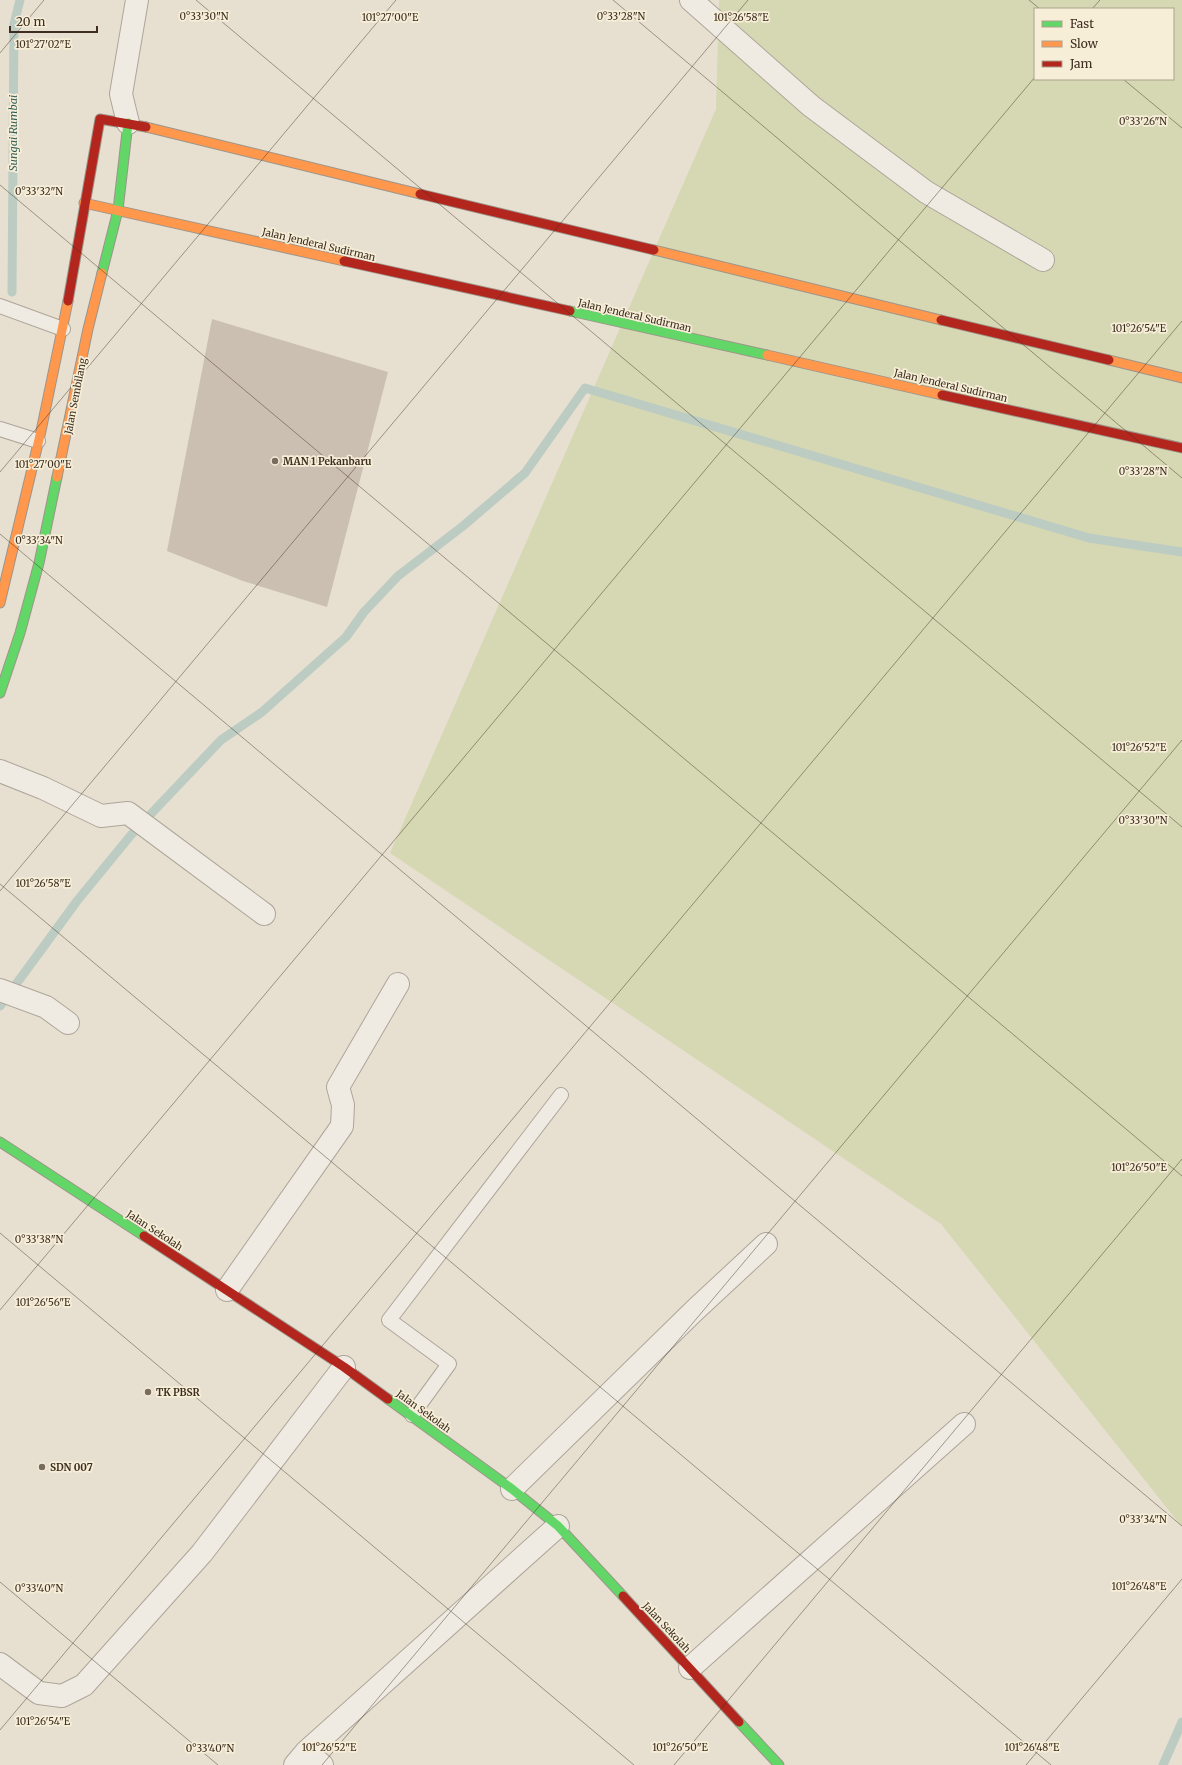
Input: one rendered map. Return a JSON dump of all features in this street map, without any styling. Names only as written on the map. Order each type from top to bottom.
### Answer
[{"type":"main road","points":[[0,603],[63,328],[100,119],[128,123],[1182,378]]},
{"type":"main road","name":"Jalan Sembilang","points":[[0,694],[20,633],[39,563],[88,330],[118,210],[128,123]]},
{"type":"main road","name":"Jalan Jenderal Sudirman","points":[[84,203],[1182,448]]},
{"type":"main road","name":"Jalan Sekolah","points":[[0,1142],[344,1367],[512,1489],[558,1526],[779,1765]]},
{"type":"street","name":"Jalan Sembilang","points":[[128,123],[121,94],[137,0]]},
{"type":"street","points":[[691,0],[811,106],[900,173],[926,192],[1043,260]]},
{"type":"street","points":[[100,119],[121,94]]},
{"type":"street","points":[[0,771],[43,788],[101,816],[128,813],[264,914]]},
{"type":"street","points":[[227,1290],[342,1126],[343,1105],[338,1088],[398,984]]},
{"type":"street","points":[[0,990],[24,998],[46,1008],[68,1023]]},
{"type":"street","points":[[512,1489],[694,1310],[766,1244]]},
{"type":"street","points":[[0,1664],[39,1693],[62,1696],[84,1685],[202,1553],[344,1367]]},
{"type":"street","points":[[690,1668],[964,1424]]},
{"type":"street","points":[[308,1761],[558,1526]]},
{"type":"lane","points":[[0,306],[63,328]]},
{"type":"lane","points":[[0,429],[38,441]]},
{"type":"lane","points":[[412,1415],[449,1364],[389,1320],[561,1095]]},
{"type":"green space","points":[[719,0],[1182,0],[1182,1527],[941,1224],[390,853],[716,109]]},
{"type":"building","name":"MAN 1 Pekanbaru","points":[[212,319],[388,372],[327,607],[243,581],[167,551]]},
{"type":"waterway","name":"Sungai Rumbai","points":[[12,292],[14,24],[20,0]]},
{"type":"waterway","points":[[0,1006],[77,901],[131,835],[221,740],[262,712],[346,637],[364,612],[398,576],[463,526],[525,473],[585,388],[1089,538],[1182,552]]},
{"type":"waterway","points":[[1163,1765],[1182,1722]]},
{"type":"traffic: fast","points":[[102,273],[118,210],[128,123]]},
{"type":"traffic: fast","points":[[570,311],[767,355]]},
{"type":"traffic: fast","points":[[0,693],[20,633],[39,563],[57,477]]},
{"type":"traffic: fast","points":[[0,1142],[144,1236]]},
{"type":"traffic: fast","points":[[388,1399],[512,1489],[558,1526],[623,1596]]},
{"type":"traffic: fast","points":[[739,1722],[779,1765]]},
{"type":"traffic: slow","points":[[146,127],[420,194]]},
{"type":"traffic: slow","points":[[84,203],[344,261]]},
{"type":"traffic: slow","points":[[654,250],[941,320]]},
{"type":"traffic: slow","points":[[57,477],[88,329],[102,273]]},
{"type":"traffic: slow","points":[[0,603],[41,431],[68,301]]},
{"type":"traffic: slow","points":[[767,355],[942,395]]},
{"type":"traffic: slow","points":[[1109,360],[1182,378]]},
{"type":"traffic: jam","points":[[68,301],[100,119],[146,127]]},
{"type":"traffic: jam","points":[[420,194],[654,250]]},
{"type":"traffic: jam","points":[[344,261],[570,311]]},
{"type":"traffic: jam","points":[[941,320],[1109,360]]},
{"type":"traffic: jam","points":[[942,395],[1182,448]]},
{"type":"traffic: jam","points":[[144,1236],[344,1367],[388,1399]]},
{"type":"traffic: jam","points":[[623,1596],[739,1722]]},
{"type":"place","name":"MAN 1 Pekanbaru","points":[[275,461]]},
{"type":"place","name":"TK PBSR","points":[[148,1392]]},
{"type":"place","name":"SDN 007","points":[[42,1467]]}]
